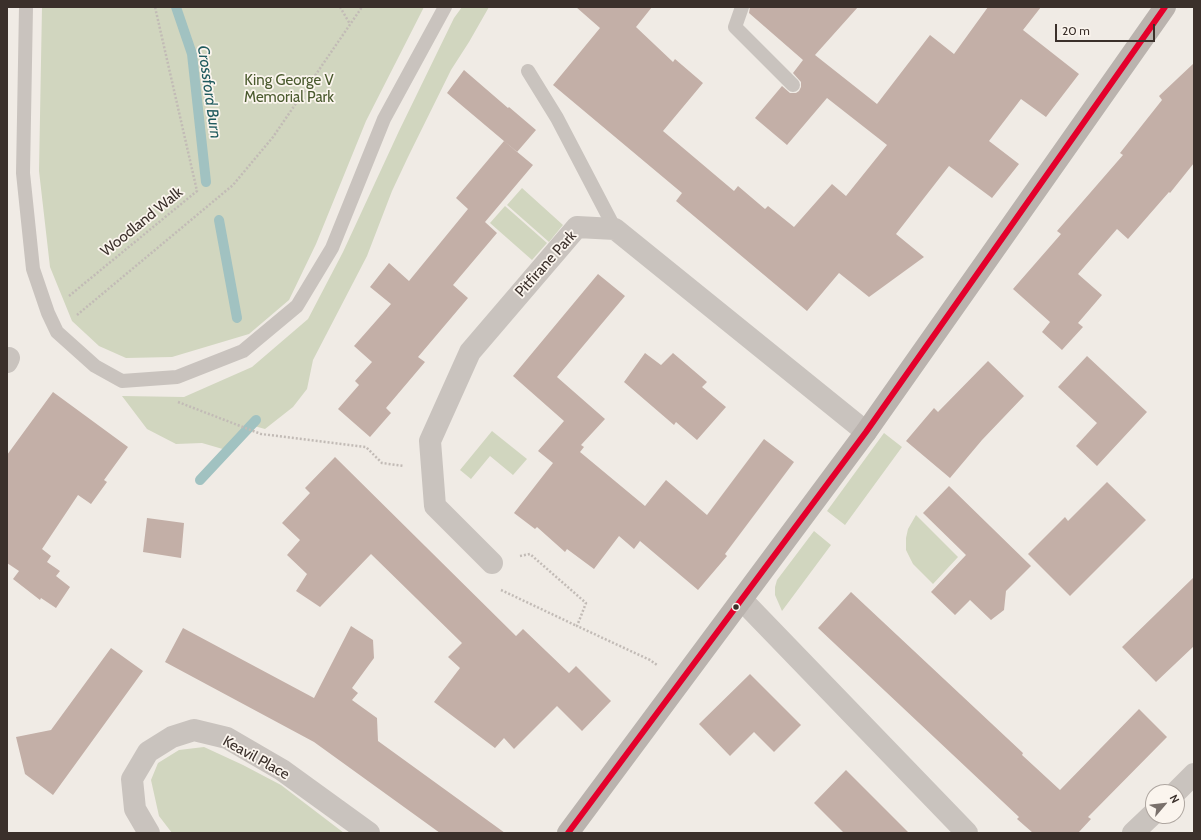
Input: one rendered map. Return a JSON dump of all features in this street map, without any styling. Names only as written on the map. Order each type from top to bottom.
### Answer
[{"type":"street","points":[[568,833],[866,432],[1165,7]]},
{"type":"street","name":"Pitfirane Park","points":[[492,563],[435,506],[430,441],[470,352],[577,227],[615,229]]},
{"type":"street","points":[[615,229],[866,432]]},
{"type":"street","points":[[742,600],[968,833]]},
{"type":"street","name":"Keavil Place","points":[[149,833],[135,809],[132,779],[148,752],[172,736],[194,730],[227,738],[282,770],[369,833]]},
{"type":"street","points":[[1184,784],[1194,774]]},
{"type":"street","points":[[1134,833],[1145,822]]},
{"type":"lane","points":[[26,7],[23,173],[32,270],[48,313],[57,332],[95,366],[122,381],[177,378],[243,352],[297,306],[332,248],[384,119],[445,7]]},
{"type":"lane","points":[[742,7],[735,27],[793,85]]},
{"type":"lane","points":[[528,71],[557,118],[615,229]]},
{"type":"path","name":"Woodland Walk","points":[[48,313],[197,191],[155,7]]},
{"type":"path","points":[[340,7],[350,24]]},
{"type":"path","points":[[57,332],[233,185],[273,137],[362,7]]},
{"type":"path","points":[[229,422],[261,434],[366,447],[382,463],[432,470]]},
{"type":"path","points":[[577,626],[586,602],[530,554],[492,563],[497,589],[650,660],[679,683]]},
{"type":"green space","name":"King George V Memorial Park","points":[[42,7],[424,7],[366,121],[316,244],[289,300],[249,334],[172,357],[126,358],[99,346],[72,321],[50,267],[39,171]]},
{"type":"green space","points":[[462,7],[489,7],[451,70],[408,157],[392,191],[367,256],[313,360],[307,389],[293,407],[265,429],[247,424],[233,452],[202,443],[176,444],[147,429],[122,396],[184,397],[252,367],[308,319],[343,252],[399,131],[454,18]]},
{"type":"green space","points":[[522,188],[563,225],[549,242],[507,205]]},
{"type":"green space","points":[[505,206],[547,243],[532,260],[490,223]]},
{"type":"green space","points":[[492,431],[527,459],[513,475],[490,456],[471,479],[460,470]]},
{"type":"green space","points":[[884,433],[902,447],[845,525],[827,511]]},
{"type":"green space","points":[[916,515],[958,557],[933,584],[913,564],[906,550],[908,529]]},
{"type":"green space","points":[[814,531],[831,545],[782,611],[775,595],[777,580]]},
{"type":"green space","points":[[204,747],[281,785],[344,833],[172,833],[159,816],[151,780],[158,763],[179,750]]},
{"type":"building","points":[[576,7],[652,7],[636,27],[673,62],[675,59],[703,83],[663,131],[734,191],[738,186],[765,209],[768,206],[794,227],[832,184],[846,196],[887,145],[827,98],[787,145],[755,118],[782,86],[790,93],[796,93],[799,91],[801,82],[793,73],[803,60],[749,13],[750,7],[858,7],[815,55],[877,104],[930,35],[954,54],[988,7],[1041,7],[1023,30],[1079,74],[1046,117],[1021,99],[989,141],[1019,164],[992,198],[949,166],[896,234],[924,257],[869,297],[839,273],[807,311],[676,201],[682,193],[553,85],[600,28]]},
{"type":"building","points":[[1194,63],[1194,163],[1170,193],[1169,192],[1128,239],[1117,229],[1078,274],[1102,295],[1078,323],[1083,327],[1062,350],[1042,332],[1050,322],[1013,289],[1061,234],[1057,231],[1123,155],[1120,153],[1162,100],[1159,96]]},
{"type":"building","points":[[464,70],[536,130],[517,152],[447,93]]},
{"type":"building","points":[[504,141],[533,165],[485,222],[497,233],[453,285],[468,298],[418,357],[425,362],[386,408],[391,413],[370,437],[338,409],[359,385],[355,381],[372,362],[354,346],[391,304],[370,287],[389,263],[409,281],[468,209],[456,198]]},
{"type":"building","points":[[598,274],[625,296],[557,377],[605,419],[581,445],[584,447],[580,452],[645,506],[666,480],[707,515],[764,439],[794,462],[725,554],[727,556],[698,590],[640,541],[634,549],[619,536],[594,569],[567,549],[565,552],[537,527],[535,529],[514,513],[553,463],[538,451],[564,421],[513,376]]},
{"type":"building","points":[[645,353],[661,365],[673,353],[707,382],[702,387],[726,407],[697,440],[676,422],[674,425],[624,382]]},
{"type":"building","points":[[1087,356],[1147,412],[1097,466],[1076,446],[1097,423],[1058,387]]},
{"type":"building","points":[[988,361],[1024,396],[982,440],[950,478],[906,441],[934,408],[938,412]]},
{"type":"building","points":[[53,392],[128,447],[104,480],[107,482],[91,504],[78,495],[42,549],[51,556],[47,562],[60,571],[56,576],[70,587],[56,608],[41,598],[40,600],[13,579],[19,571],[7,563],[7,455]]},
{"type":"building","points":[[335,457],[516,636],[523,629],[569,673],[576,666],[611,701],[582,731],[557,706],[514,749],[504,738],[495,748],[434,702],[460,668],[448,657],[462,643],[371,554],[320,607],[296,591],[307,574],[287,555],[300,540],[282,523],[310,493],[305,488]]},
{"type":"building","points":[[1107,482],[1146,520],[1070,596],[1028,554],[1065,517],[1068,521]]},
{"type":"building","points":[[949,486],[1031,566],[1006,591],[1004,610],[991,620],[970,600],[955,615],[931,592],[966,555],[923,513]]},
{"type":"building","points":[[147,518],[184,523],[181,558],[143,552]]},
{"type":"building","points":[[1194,577],[1194,646],[1156,682],[1122,647]]},
{"type":"building","points":[[851,592],[1023,753],[1022,755],[1060,790],[1139,709],[1167,737],[1088,817],[1091,819],[1078,833],[1033,833],[1017,819],[1019,817],[818,628]]},
{"type":"building","points":[[351,626],[373,640],[374,658],[352,688],[358,693],[352,700],[377,718],[378,741],[505,833],[440,833],[314,742],[165,662],[183,628],[314,698]]},
{"type":"building","points":[[111,648],[143,671],[53,795],[25,774],[16,737],[51,730]]},
{"type":"building","points":[[750,674],[801,725],[774,752],[754,732],[730,756],[699,724]]},
{"type":"building","points":[[846,770],[909,833],[844,833],[814,803]]},
{"type":"waterway","name":"Crossford Burn","points":[[176,7],[192,54],[206,182]]},
{"type":"waterway","name":"Crossford Burn","points":[[219,220],[237,318]]},
{"type":"waterway","name":"Crossford Burn","points":[[200,480],[256,420]]},
{"type":"transit line","points":[[568,833],[866,432],[1165,7]]}]
